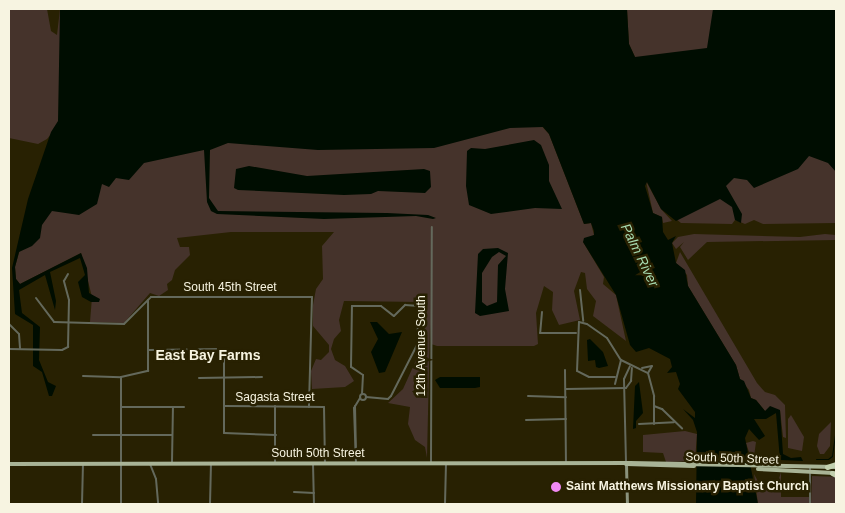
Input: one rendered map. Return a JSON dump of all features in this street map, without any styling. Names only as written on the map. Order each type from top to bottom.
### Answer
[{"type":"highway","points":[[827,467],[836,465]]},
{"type":"main road","name":"South 50th Street","points":[[9,464],[626,464],[827,467]]},
{"type":"main road","name":"South 50th Street","points":[[760,467],[835,474]]},
{"type":"street","name":"12th Avenue South","points":[[431,464],[432,228]]},
{"type":"street","points":[[9,349],[42,350],[68,347],[69,300],[64,281],[68,274]]},
{"type":"street","points":[[580,290],[583,321],[607,338],[621,360],[631,367],[652,366],[648,373],[654,406],[654,424]]},
{"type":"street","name":"South 45th Street","points":[[148,300],[312,297],[308,407]]},
{"type":"street","points":[[36,298],[54,322],[124,324],[148,300]]},
{"type":"street","points":[[83,376],[121,376],[148,371],[148,300]]},
{"type":"street","points":[[356,464],[356,406],[360,398],[362,394],[362,373],[351,366],[352,306],[381,306],[394,316],[405,305],[419,306],[417,345],[391,396],[388,398],[360,398]]},
{"type":"street","points":[[542,312],[540,333],[576,333]]},
{"type":"street","points":[[583,321],[577,323],[577,372],[589,377],[615,377]]},
{"type":"street","points":[[9,324],[20,334],[20,349]]},
{"type":"street","points":[[149,350],[224,349],[224,433],[276,435]]},
{"type":"street","points":[[615,384],[615,377],[621,360]]},
{"type":"street","points":[[627,504],[626,388],[627,373],[631,367]]},
{"type":"street","points":[[626,388],[631,381],[631,367]]},
{"type":"street","points":[[641,368],[648,373]]},
{"type":"street","points":[[565,370],[566,464]]},
{"type":"street","points":[[627,373],[631,374]]},
{"type":"street","points":[[121,376],[121,504]]},
{"type":"street","points":[[199,378],[262,377]]},
{"type":"street","points":[[565,388],[626,388]]},
{"type":"street","points":[[362,394],[366,397]]},
{"type":"street","points":[[528,396],[566,397]]},
{"type":"street","name":"Sagasta Street","points":[[224,406],[325,407],[325,464]]},
{"type":"street","points":[[275,464],[276,406]]},
{"type":"street","points":[[654,406],[662,409],[682,428]]},
{"type":"street","points":[[172,464],[173,407]]},
{"type":"street","points":[[121,408],[184,407]]},
{"type":"street","points":[[526,420],[566,419]]},
{"type":"street","points":[[639,424],[674,422]]},
{"type":"street","points":[[93,435],[172,435]]},
{"type":"street","points":[[82,504],[83,464]]},
{"type":"street","points":[[150,464],[156,480],[158,504]]},
{"type":"street","points":[[210,464],[210,504]]},
{"type":"street","points":[[313,464],[314,504]]},
{"type":"street","points":[[445,504],[446,464]]},
{"type":"street","points":[[810,467],[810,504]]},
{"type":"street","points":[[294,492],[314,493]]},
{"type":"shaded area","points":[[9,9],[47,9],[51,31],[57,35],[60,9],[89,88],[47,139],[38,144],[9,138]]},
{"type":"shaded area","points":[[627,9],[836,9],[836,44],[658,63],[635,57],[629,44]]},
{"type":"shaded area","points":[[836,117],[836,223],[763,224],[754,220],[745,224],[735,220],[732,224],[681,223],[670,214]]},
{"type":"shaded area","points":[[535,119],[549,134],[584,224],[591,223],[594,235],[583,242],[604,277],[603,284],[616,295],[626,341],[593,316],[596,301],[587,289],[585,273],[581,272],[574,291],[580,320],[559,325],[552,310],[553,292],[544,286],[536,313],[538,344],[534,346],[437,346],[431,344],[430,324],[427,458],[425,447],[415,440],[408,424],[410,407],[388,403],[403,389],[421,349],[424,317],[421,302],[344,301],[339,320],[341,331],[334,339],[331,349],[335,360],[345,366],[354,381],[345,387],[312,389],[311,371],[316,359],[321,360],[329,352],[329,345],[313,326],[313,305],[316,289],[323,279],[322,246],[334,232],[231,232],[177,238],[180,247],[189,247],[190,255],[175,270],[172,280],[167,284],[168,290],[159,296],[150,293],[124,323],[90,322],[92,297],[81,253],[20,284],[16,279],[15,267],[52,137]]},
{"type":"shaded area","points":[[646,181],[661,209],[672,221],[663,223],[662,217],[653,213]]},
{"type":"shaded area","points":[[694,234],[800,237],[825,234],[836,235],[836,240],[707,242],[688,260],[680,247],[684,242],[676,249],[672,243],[678,237]]},
{"type":"shaded area","points":[[680,252],[757,383],[765,392],[775,395],[785,405],[786,438],[783,437],[780,410],[765,411],[756,400],[751,398],[749,390],[740,379],[736,365],[688,286],[687,275],[676,263]]},
{"type":"shaded area","points":[[791,415],[804,437],[802,451],[788,448],[788,419]]},
{"type":"shaded area","points":[[831,422],[830,446],[824,454],[820,454],[817,446],[819,434]]},
{"type":"shaded area","points":[[685,431],[697,434],[695,461],[666,462],[663,453],[643,452],[643,435]]},
{"type":"shaded area","points":[[756,442],[753,464],[746,443]]},
{"type":"shaded area","points":[[781,472],[781,497],[809,497],[809,504],[758,504],[754,474],[760,485],[769,486],[770,490],[777,485]]},
{"type":"shaded area","points":[[812,476],[836,477],[835,504],[811,504]]},
{"type":"water","name":"Palm River","points":[[60,9],[627,9],[629,44],[635,57],[707,48],[713,9],[836,9],[836,172],[828,163],[809,156],[798,169],[754,188],[747,180],[734,178],[726,186],[742,214],[741,223],[735,220],[732,207],[720,199],[676,221],[661,209],[647,182],[645,186],[653,213],[662,217],[663,232],[668,240],[676,236],[672,243],[676,263],[685,270],[688,286],[736,365],[740,379],[744,381],[751,398],[756,400],[765,411],[770,406],[780,410],[783,454],[791,458],[801,457],[803,461],[780,460],[776,413],[766,419],[754,419],[765,436],[759,440],[749,429],[745,438],[758,504],[696,504],[697,432],[693,420],[683,409],[695,418],[695,412],[678,389],[680,384],[676,372],[667,373],[672,367],[670,359],[649,348],[636,352],[630,345],[616,295],[583,242],[584,238],[594,235],[591,223],[584,224],[549,134],[543,127],[510,128],[434,148],[318,150],[228,143],[210,150],[209,198],[218,211],[387,213],[428,215],[436,218],[433,219],[416,216],[324,219],[217,214],[211,211],[207,202],[204,150],[144,163],[129,180],[116,178],[109,187],[102,184],[97,204],[79,215],[52,211],[42,225],[40,238],[32,246],[19,252],[15,267],[16,279],[20,284],[81,253],[87,268],[89,293],[100,299],[99,302],[91,302],[82,297],[78,282],[85,275],[80,258],[50,272],[56,301],[55,310],[45,275],[19,290],[22,313],[40,327],[39,360],[48,382],[56,386],[52,396],[49,396],[42,372],[33,366],[33,325],[15,314],[12,268],[28,199],[51,132],[58,121]]},
{"type":"water","points":[[534,140],[541,145],[549,165],[549,181],[562,209],[535,208],[491,214],[469,205],[466,186],[467,151],[471,148],[485,149]]},
{"type":"water","points":[[249,166],[307,176],[424,169],[430,171],[431,187],[425,193],[378,191],[371,194],[344,195],[238,190],[234,188],[236,169]]},
{"type":"water","points":[[498,248],[508,253],[505,289],[509,311],[480,316],[475,313],[478,254],[483,249]],"holes":[[[499,252],[506,256],[498,265],[497,302],[487,306],[482,302],[482,273],[492,257]]]},
{"type":"water","points":[[370,322],[377,322],[389,334],[402,332],[385,372],[379,373],[371,352],[378,339]]},
{"type":"water","points":[[590,339],[603,352],[608,366],[599,368],[596,367],[595,360],[588,361],[587,340]]},
{"type":"water","points":[[440,377],[480,377],[480,387],[475,388],[440,388],[435,380]]},
{"type":"water","points":[[639,382],[643,413],[636,421],[636,428],[633,429],[635,386]]},
{"type":"waterway","points":[[816,459],[828,459],[832,456],[836,428]]},
{"type":"place","name":"Saint Matthews Missionary Baptist Church","points":[[556,487]]},
{"type":"district","name":"East Bay Farms","points":[[208,355]]}]
